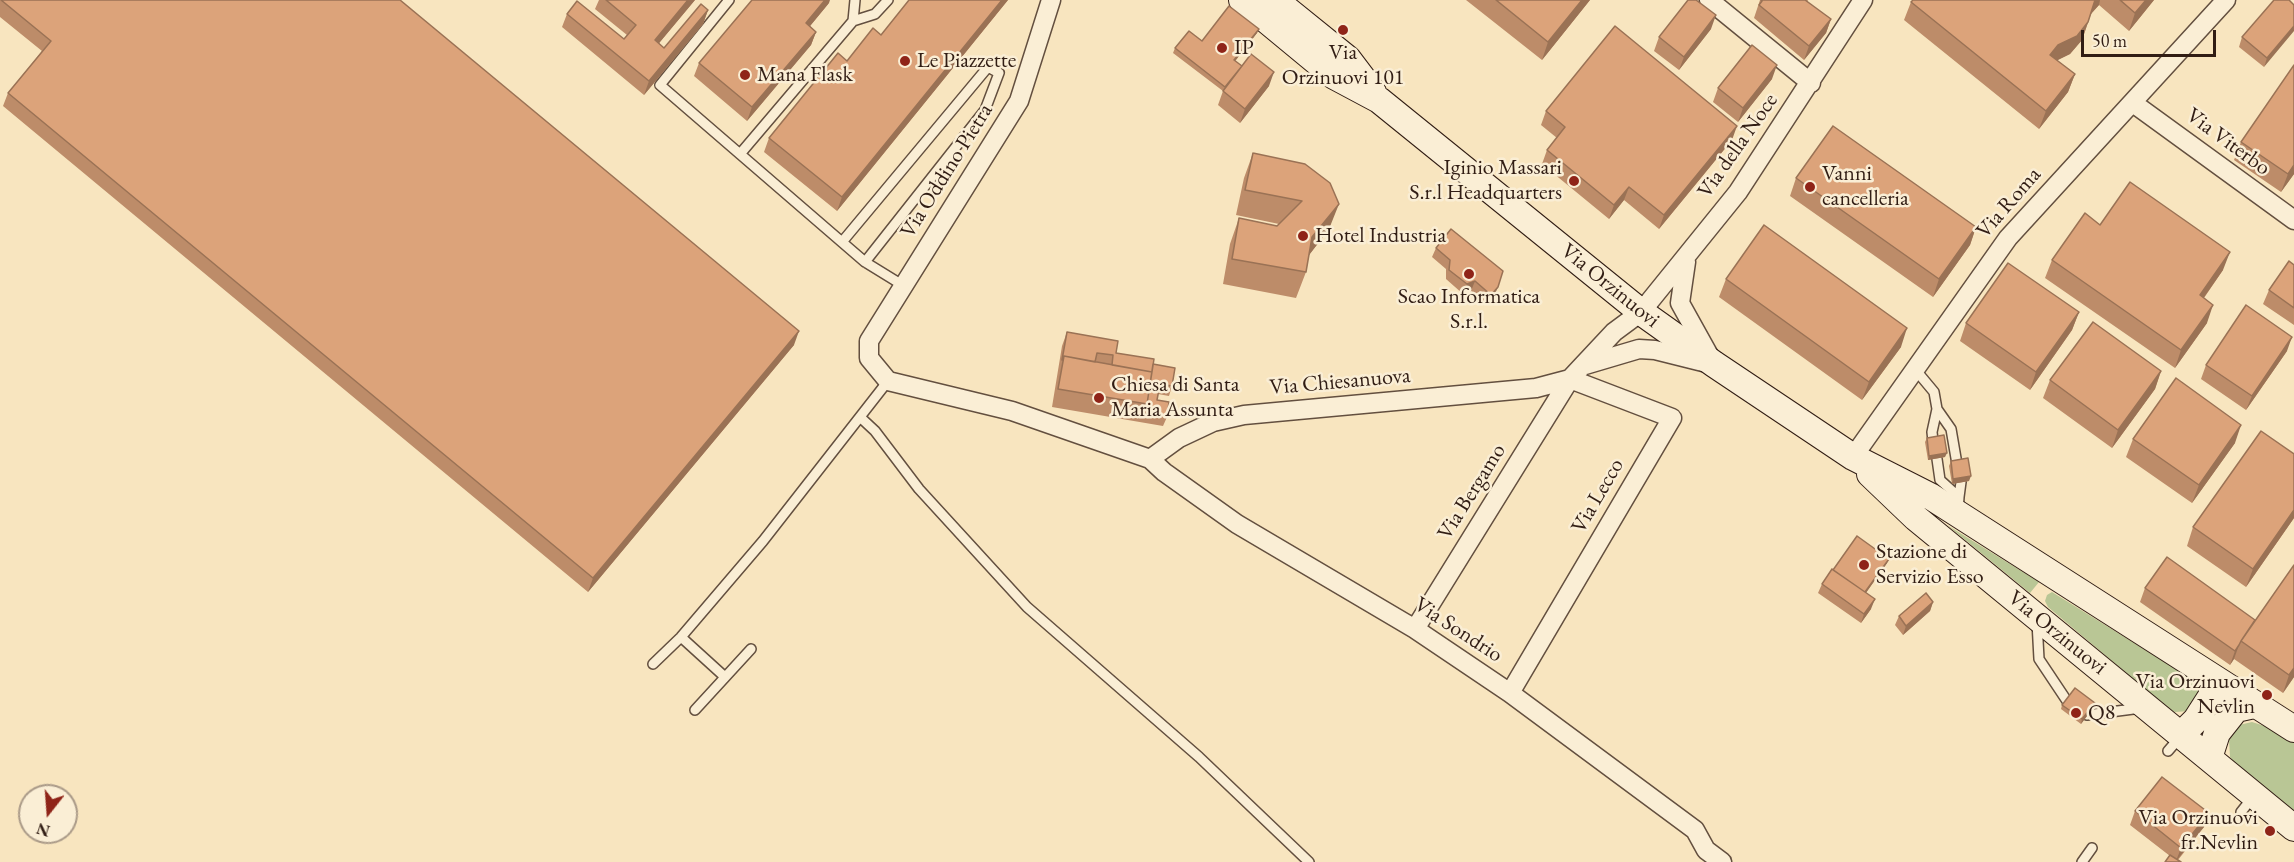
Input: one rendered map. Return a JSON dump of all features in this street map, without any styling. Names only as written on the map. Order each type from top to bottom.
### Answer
[{"type":"main road","name":"Via Orzinuovi","points":[[1242,0],[1334,76],[1378,100],[1641,312],[1714,364],[1853,457],[1930,496],[1958,505],[2212,678],[2294,729]]},
{"type":"main road","name":"Via Orzinuovi","points":[[1275,0],[1348,59],[1378,100]]},
{"type":"main road","name":"Via Orzinuovi","points":[[1853,457],[1916,518],[2148,707],[2175,743],[2210,758],[2247,803],[2294,828]]},
{"type":"main road","points":[[2175,743],[2196,720],[2212,695],[2212,678]]},
{"type":"main road","points":[[2210,758],[2217,733],[2236,709],[2254,705]]},
{"type":"street","name":"Via Oddino Pietra","points":[[888,381],[869,358],[869,341],[1019,101],[1051,0]]},
{"type":"street","points":[[1709,0],[1811,83]]},
{"type":"street","name":"Via della Noce","points":[[1641,312],[1738,192],[1863,0]]},
{"type":"street","name":"Via Roma","points":[[1853,457],[2008,238],[2226,0]]},
{"type":"street","name":"Via Viterbo","points":[[2133,103],[2294,220]]},
{"type":"street","points":[[1687,257],[1680,303],[1714,364]]},
{"type":"street","points":[[1570,379],[1614,332],[1641,312]]},
{"type":"street","points":[[1583,366],[1639,349],[1655,350],[1714,364]]},
{"type":"street","name":"Via Chiesanuova","points":[[1150,459],[1179,438],[1213,422],[1244,415],[1536,388],[1570,379]]},
{"type":"street","name":"Via Bergamo","points":[[1415,629],[1570,379]]},
{"type":"street","name":"Via Lecco","points":[[1510,693],[1672,418],[1570,379]]},
{"type":"street","points":[[888,381],[1012,411],[1150,459]]},
{"type":"street","name":"Via Sondrio","points":[[1150,459],[1164,472],[1237,524],[1415,629],[1510,693],[1695,830],[1706,850],[1722,862]]},
{"type":"lane","points":[[729,0],[660,85],[865,262],[904,286]]},
{"type":"lane","points":[[853,21],[855,0]]},
{"type":"lane","points":[[740,154],[853,21],[875,14],[888,0]]},
{"type":"lane","points":[[842,242],[988,67],[999,73],[985,110],[865,262]]},
{"type":"lane","points":[[1914,368],[1934,392],[1937,409],[1932,432],[1933,441]]},
{"type":"lane","points":[[652,664],[681,637],[763,541],[888,381]]},
{"type":"lane","points":[[1937,409],[1951,429],[1957,464]]},
{"type":"lane","points":[[860,417],[875,431],[919,489],[1027,607],[1199,756],[1309,862]]},
{"type":"lane","points":[[1937,459],[1940,480],[1958,505]]},
{"type":"lane","points":[[1958,505],[1961,482]]},
{"type":"lane","points":[[2037,617],[2039,659],[2067,701]]},
{"type":"lane","points":[[681,637],[725,677]]},
{"type":"lane","points":[[695,710],[751,649]]},
{"type":"lane","points":[[2087,715],[2108,715],[2148,707]]},
{"type":"lane","points":[[2082,862],[2092,848]]},
{"type":"green space","points":[[1947,525],[2039,582],[2030,593]]},
{"type":"green space","points":[[2052,592],[2192,679],[2200,691],[2190,711],[2175,712],[2169,709],[2048,607],[2045,601],[2047,595]]},
{"type":"green space","points":[[2252,722],[2271,728],[2294,742],[2294,814],[2236,765],[2230,757],[2229,739],[2239,725]]},
{"type":"building","points":[[1,0],[400,0],[799,331],[593,578],[8,93],[51,41]]},
{"type":"building","points":[[606,0],[688,0],[655,40],[664,48],[701,4],[708,10],[649,81],[567,14],[577,1],[624,39],[636,25]]},
{"type":"building","points":[[752,0],[825,0],[806,23],[816,32],[752,107],[699,63]]},
{"type":"building","points":[[909,0],[1002,0],[842,197],[769,138],[838,53],[847,61],[873,28],[881,35]]},
{"type":"building","points":[[1496,0],[1582,0],[1548,42]]},
{"type":"building","points":[[1688,0],[1696,0],[1716,15],[1684,57],[1659,37]]},
{"type":"building","points":[[1761,0],[1805,0],[1831,19],[1809,46],[1759,5]]},
{"type":"building","points":[[1913,0],[2095,0],[2088,22],[2077,36],[2058,45],[2050,55],[2075,74],[2046,111],[1911,2]]},
{"type":"building","points":[[2120,0],[2146,0],[2135,13]]},
{"type":"building","points":[[2274,0],[2289,0],[2294,5],[2294,26],[2267,58],[2242,37]]},
{"type":"building","points":[[1229,6],[1259,29],[1234,60],[1242,66],[1225,87],[1175,48],[1189,31],[1202,41]]},
{"type":"building","points":[[1615,26],[1737,126],[1664,215],[1629,187],[1614,205],[1547,150],[1565,127],[1546,111]]},
{"type":"building","points":[[1752,45],[1777,65],[1743,108],[1718,88]]},
{"type":"building","points":[[1251,54],[1274,72],[1245,109],[1223,91]]},
{"type":"building","points":[[2294,65],[2294,165],[2288,174],[2241,142]]},
{"type":"building","points":[[1833,126],[1976,227],[1939,279],[1796,178]]},
{"type":"building","points":[[1253,153],[1305,164],[1330,183],[1339,204],[1312,237],[1306,272],[1232,259],[1239,218],[1277,226],[1302,201],[1245,190]]},
{"type":"building","points":[[2130,182],[2230,252],[2200,295],[2213,305],[2181,350],[2052,260],[2085,213],[2100,225]]},
{"type":"building","points":[[1764,225],[1907,328],[1869,382],[1726,279]]},
{"type":"building","name":"Scao Informatica S.r.l.","points":[[1451,229],[1503,271],[1498,287],[1491,295],[1475,281],[1467,284],[1449,270],[1450,260],[1436,248]]},
{"type":"building","points":[[2289,261],[2294,265],[2294,308],[2269,290]]},
{"type":"building","points":[[2008,263],[2079,312],[2036,372],[1966,323]]},
{"type":"building","points":[[2246,305],[2292,337],[2252,396],[2206,365]]},
{"type":"building","points":[[2093,322],[2161,371],[2118,430],[2050,380]]},
{"type":"building","points":[[1067,332],[1118,341],[1116,353],[1154,359],[1152,372],[1112,365],[1113,355],[1097,353],[1095,362],[1064,356],[1062,360]]},
{"type":"building","points":[[1064,356],[1152,372],[1147,404],[1058,389]]},
{"type":"building","points":[[1153,364],[1175,368],[1172,386],[1160,384],[1157,400],[1169,402],[1167,417],[1144,413]]},
{"type":"building","points":[[2176,378],[2241,425],[2199,485],[2133,439]]},
{"type":"building","points":[[2261,431],[2294,454],[2294,510],[2253,569],[2193,527]]},
{"type":"building","points":[[1944,435],[1947,453],[1929,456],[1927,438]]},
{"type":"building","points":[[1968,458],[1971,476],[1953,479],[1951,461]]},
{"type":"building","points":[[1857,536],[1889,559],[1865,592],[1833,570]]},
{"type":"building","points":[[2167,557],[2255,620],[2235,651],[2145,588]]},
{"type":"building","points":[[2294,565],[2294,668],[2289,675],[2241,641]]},
{"type":"building","points":[[1832,569],[1875,599],[1864,614],[1822,584]]},
{"type":"building","points":[[1926,593],[1933,602],[1906,626],[1899,616]]},
{"type":"building","points":[[2075,688],[2095,703],[2082,719],[2062,705]]},
{"type":"building","points":[[2162,777],[2209,813],[2181,848],[2135,811]]},
{"type":"building","points":[[2170,855],[2181,862],[2165,862]]},
{"type":"place","name":"Via Orzinuovi 101","points":[[1343,30]]},
{"type":"place","name":"IP","points":[[1222,48]]},
{"type":"place","name":"Le Piazzette","points":[[905,61]]},
{"type":"place","name":"Mana Flask","points":[[745,75]]},
{"type":"place","name":"Iginio Massari S.r.l Headquarters","points":[[1574,181]]},
{"type":"place","name":"Vanni cancelleria","points":[[1810,187]]},
{"type":"place","name":"Hotel Industria","points":[[1303,236]]},
{"type":"place","name":"Scao Informatica S.r.l.","points":[[1469,274]]},
{"type":"place","name":"Chiesa di Santa Maria Assunta","points":[[1099,398]]},
{"type":"place","name":"Stazione di Servizio Esso","points":[[1864,565]]},
{"type":"place","name":"Via Orzinuovi Nevlin","points":[[2267,695]]},
{"type":"place","name":"Q8","points":[[2076,713]]},
{"type":"place","name":"Via Orzinuovi fr.Nevlin","points":[[2270,831]]}]
